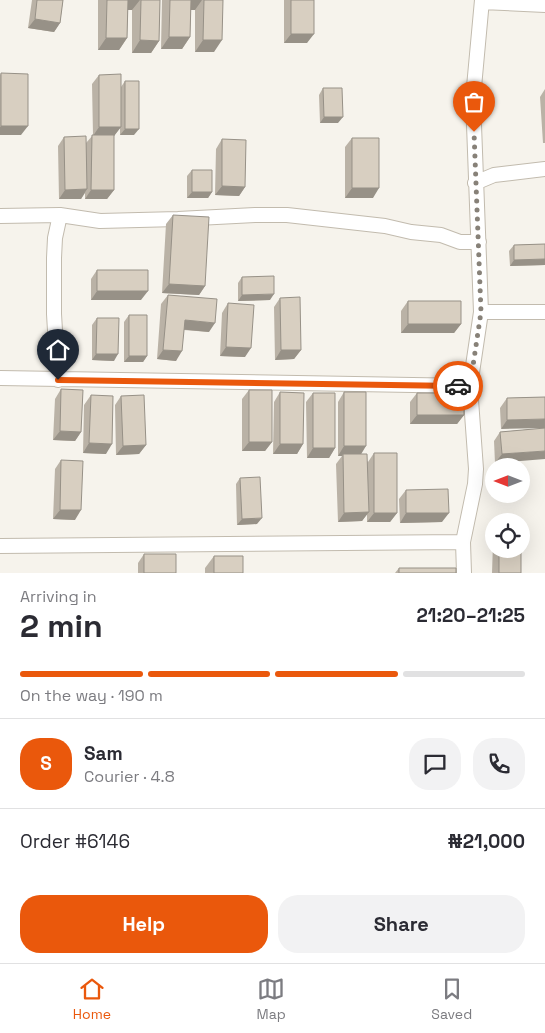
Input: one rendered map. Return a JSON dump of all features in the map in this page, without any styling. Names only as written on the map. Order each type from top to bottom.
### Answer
[{"type":"street","points":[[464,573],[463,542],[475,484],[476,469],[470,386],[481,312],[473,98],[482,1],[545,4]]},
{"type":"street","points":[[475,183],[494,175],[545,169]]},
{"type":"street","points":[[0,216],[60,214],[100,221],[287,214],[385,226],[441,236],[460,242],[479,242]]},
{"type":"street","points":[[58,380],[54,314],[54,258],[55,238],[60,214]]},
{"type":"street","points":[[481,312],[545,312]]},
{"type":"street","points":[[0,378],[470,386]]},
{"type":"street","points":[[0,546],[463,542]]},
{"type":"building","points":[[37,0],[63,0],[60,23],[35,19]]},
{"type":"building","points":[[107,0],[128,0],[127,38],[106,38]]},
{"type":"building","points":[[141,0],[160,0],[159,41],[140,40]]},
{"type":"building","points":[[170,0],[191,0],[190,37],[169,37]]},
{"type":"building","points":[[204,0],[223,0],[222,40],[203,40]]},
{"type":"building","points":[[291,0],[314,0],[314,34],[291,34]]},
{"type":"building","points":[[1,73],[28,74],[28,126],[1,126]]},
{"type":"building","points":[[121,74],[121,127],[99,127],[99,75]]},
{"type":"building","points":[[125,81],[139,81],[139,129],[125,129]]},
{"type":"building","points":[[323,88],[342,88],[343,117],[324,117]]},
{"type":"building","points":[[92,135],[114,135],[114,190],[91,190]]},
{"type":"building","points":[[86,136],[87,189],[65,190],[64,137]]},
{"type":"building","points":[[352,138],[379,138],[379,188],[352,188]]},
{"type":"building","points":[[222,139],[246,140],[245,187],[222,186]]},
{"type":"building","points":[[192,170],[212,170],[212,192],[192,192]]},
{"type":"building","points":[[173,215],[209,217],[205,286],[169,284]]},
{"type":"building","points":[[545,244],[545,259],[514,260],[514,245]]},
{"type":"building","points":[[97,270],[148,270],[148,291],[97,291]]},
{"type":"building","points":[[274,276],[274,294],[242,295],[242,277]]},
{"type":"building","points":[[168,295],[217,299],[215,323],[185,320],[182,351],[163,350]]},
{"type":"building","points":[[300,297],[301,350],[281,350],[280,298]]},
{"type":"building","points":[[408,301],[461,301],[461,324],[408,324]]},
{"type":"building","points":[[228,303],[254,305],[251,348],[226,347]]},
{"type":"building","points":[[129,315],[147,315],[147,356],[129,356]]},
{"type":"building","points":[[97,318],[119,318],[118,354],[96,354]]},
{"type":"building","points":[[61,389],[83,390],[81,432],[60,431]]},
{"type":"building","points":[[249,390],[272,390],[272,442],[249,442]]},
{"type":"building","points":[[280,392],[304,393],[303,444],[280,444]]},
{"type":"building","points":[[344,392],[366,392],[366,446],[344,446]]},
{"type":"building","points":[[313,393],[335,393],[335,448],[313,448]]},
{"type":"building","points":[[417,393],[464,393],[464,415],[417,415]]},
{"type":"building","points":[[91,395],[113,396],[112,444],[89,443]]},
{"type":"building","points":[[144,395],[146,445],[123,446],[121,396]]},
{"type":"building","points":[[545,397],[545,419],[507,420],[507,398]]},
{"type":"building","points":[[545,428],[545,451],[502,454],[500,432]]},
{"type":"building","points":[[374,453],[397,453],[397,513],[374,513]]},
{"type":"building","points":[[343,454],[367,454],[369,512],[344,513]]},
{"type":"building","points":[[61,460],[83,461],[81,510],[60,510]]},
{"type":"building","points":[[260,477],[262,518],[242,519],[240,478]]},
{"type":"building","points":[[448,489],[449,513],[406,513],[406,490]]},
{"type":"building","points":[[144,554],[176,554],[176,573],[144,573]]},
{"type":"building","points":[[214,556],[243,556],[243,573],[214,573]]},
{"type":"building","points":[[499,558],[521,558],[521,573],[499,573]]},
{"type":"building","points":[[399,568],[456,568],[456,573],[399,573]]},
{"type":"way so far","points":[[458,386],[470,386],[481,312],[474,132]]},
{"type":"route","points":[[58,380],[458,386]]}]
